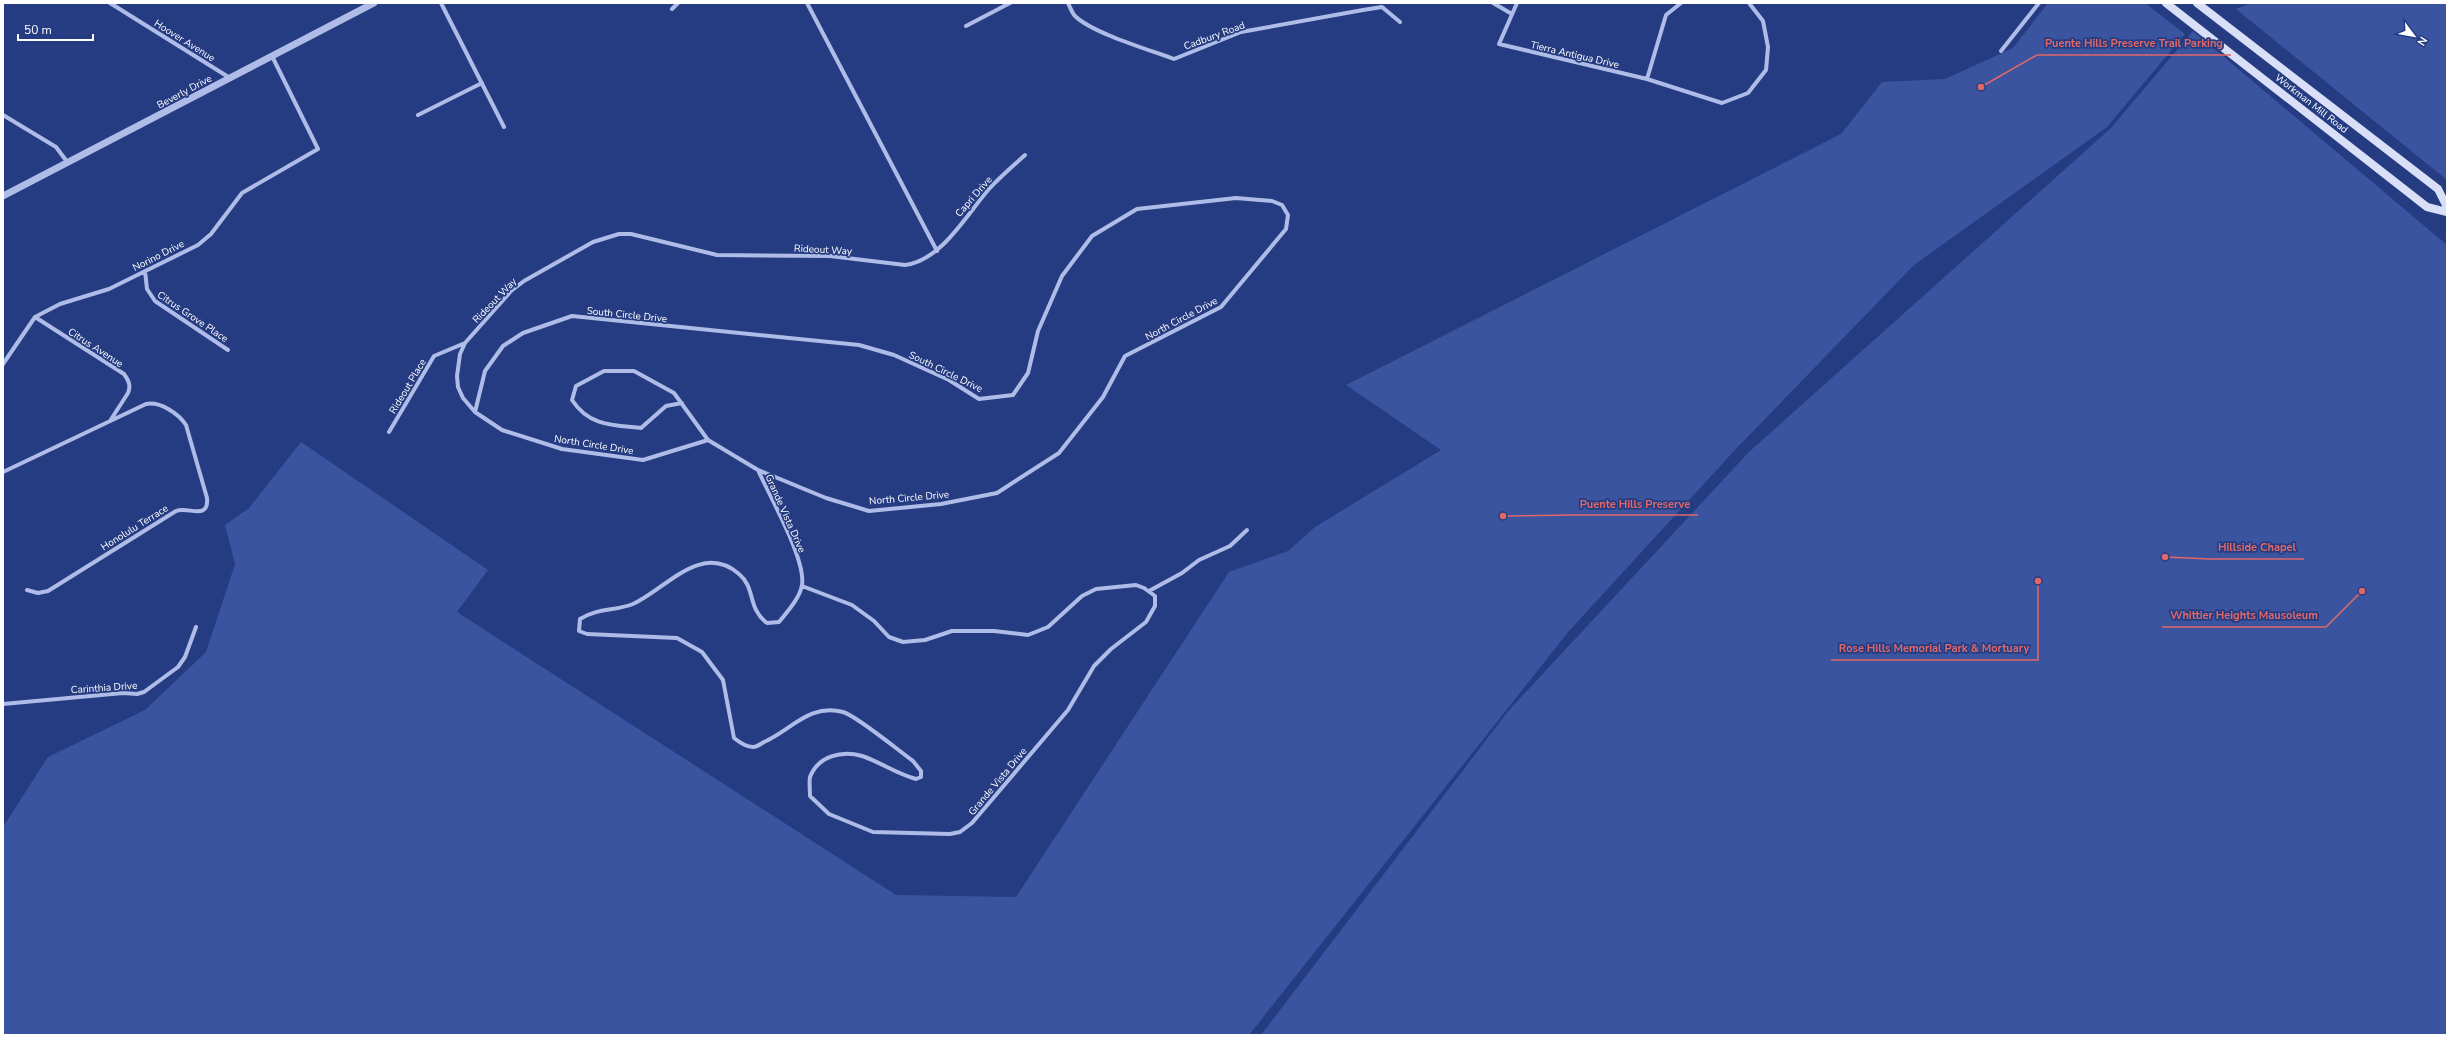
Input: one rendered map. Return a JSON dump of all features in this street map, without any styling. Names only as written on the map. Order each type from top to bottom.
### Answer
[{"type":"main road","name":"Workman Mill Road","points":[[2166,3],[2427,207],[2447,212]]},
{"type":"main road","name":"Workman Mill Road","points":[[2197,3],[2438,189],[2447,207]]},
{"type":"street","name":"Hoover Avenue","points":[[110,3],[231,78]]},
{"type":"street","name":"Beverly Drive","points":[[3,196],[374,3]]},
{"type":"street","points":[[442,3],[504,127]]},
{"type":"street","points":[[672,9],[678,3]]},
{"type":"street","points":[[807,3],[937,251]]},
{"type":"street","points":[[966,26],[1010,3]]},
{"type":"street","name":"Cadbury Road","points":[[1068,3],[1075,16],[1087,24],[1116,38],[1174,59],[1241,32],[1382,7],[1400,22]]},
{"type":"street","points":[[1493,3],[1512,14],[1517,3]]},
{"type":"street","points":[[1647,79],[1666,15],[1681,3]]},
{"type":"street","name":"Tierra Antigua Drive","points":[[1512,14],[1498,44],[1647,79],[1722,103],[1748,93],[1766,70],[1768,47],[1763,21],[1749,3]]},
{"type":"street","points":[[2001,51],[2039,3]]},
{"type":"street","name":"Norino Drive","points":[[3,364],[35,317],[60,304],[109,289],[205,240],[242,193],[318,149],[272,56]]},
{"type":"street","points":[[418,115],[482,83]]},
{"type":"street","points":[[3,115],[56,147],[68,162]]},
{"type":"street","name":"Capri Drive","points":[[937,251],[990,187],[1025,155]]},
{"type":"street","name":"South Circle Drive","points":[[475,412],[485,371],[503,346],[523,333],[572,316],[859,345],[894,355],[949,380],[979,399],[1013,395],[1028,373],[1038,331],[1062,276],[1092,236],[1137,209],[1236,198],[1272,201],[1282,205],[1288,215],[1286,228]]},
{"type":"street","name":"North Circle Drive","points":[[465,343],[458,365],[458,387],[475,412],[502,430],[562,449],[643,460],[708,440],[758,470],[826,498],[869,511],[941,504],[997,493],[1059,453],[1104,397],[1124,356],[1221,307],[1286,228]]},
{"type":"street","name":"Rideout Way","points":[[465,343],[511,292],[524,281],[592,242],[619,234],[631,234],[717,255],[830,256],[905,265],[922,261],[937,251]]},
{"type":"street","name":"Citrus Grove Place","points":[[145,271],[146,289],[155,302],[228,350]]},
{"type":"street","name":"Citrus Avenue","points":[[35,317],[124,374],[128,379],[130,389],[128,394],[110,421]]},
{"type":"street","name":"Rideout Place","points":[[389,432],[434,356],[465,343]]},
{"type":"street","points":[[682,403],[666,406],[641,428],[601,423],[580,411],[572,400],[576,386],[604,371],[634,371],[674,393],[682,403],[708,440]]},
{"type":"street","name":"Honolulu Terrace","points":[[3,472],[146,404],[154,403],[182,420],[186,426],[207,498],[206,506],[199,512],[183,509],[176,511],[48,590],[38,593],[27,590]]},
{"type":"street","name":"Grande Vista Drive","points":[[758,470],[793,547],[800,568],[802,586],[792,606],[779,622],[767,623],[757,616],[749,587],[739,574],[725,566],[708,563],[694,566],[638,602],[628,606],[589,613],[580,619],[578,626],[579,631],[587,634],[677,638],[702,652],[723,680],[734,738],[753,747],[773,738],[792,724],[814,712],[826,710],[845,713],[913,761],[921,771],[921,777],[916,779],[860,756],[841,754],[828,757],[819,762],[810,778],[810,796],[829,814],[873,832],[950,834],[960,832],[972,823],[1068,710],[1094,666],[1111,649],[1146,622],[1155,606],[1155,596],[1149,591]]},
{"type":"street","points":[[802,586],[852,605],[874,621],[889,637],[903,642],[925,640],[952,631],[994,631],[1028,635],[1048,627],[1082,596],[1096,589],[1136,586],[1149,591],[1182,573],[1199,560],[1230,546],[1247,530]]},
{"type":"street","name":"Carinthia Drive","points":[[3,704],[123,693],[137,694],[144,692],[167,676],[182,662],[196,627]]},
{"type":"shaded area","points":[[2048,3],[2145,3],[2185,34],[2107,127],[1914,265],[1735,450],[1569,631],[1249,1035],[3,1035],[3,827],[48,757],[145,710],[206,652],[235,564],[225,525],[249,508],[301,442],[488,570],[457,612],[896,895],[1016,897],[1229,572],[1288,551],[1315,527],[1441,450],[1346,385],[1841,134],[1882,82],[1945,79],[2013,48]]},
{"type":"shaded area","points":[[2251,3],[2447,3],[2447,180],[2236,9]]},
{"type":"shaded area","points":[[2193,31],[2447,245],[2447,1035],[1261,1035],[1509,710],[1749,452],[2111,128]]},
{"type":"place","name":"Puente Hills Preserve Trail Parking","points":[[1981,87]]},
{"type":"place","name":"Puente Hills Preserve","points":[[1503,516]]},
{"type":"place","name":"Hillside Chapel","points":[[2165,557]]},
{"type":"place","name":"Rose Hills Memorial Park & Mortuary","points":[[2038,581]]},
{"type":"place","name":"Whittier Heights Mausoleum","points":[[2362,591]]}]
